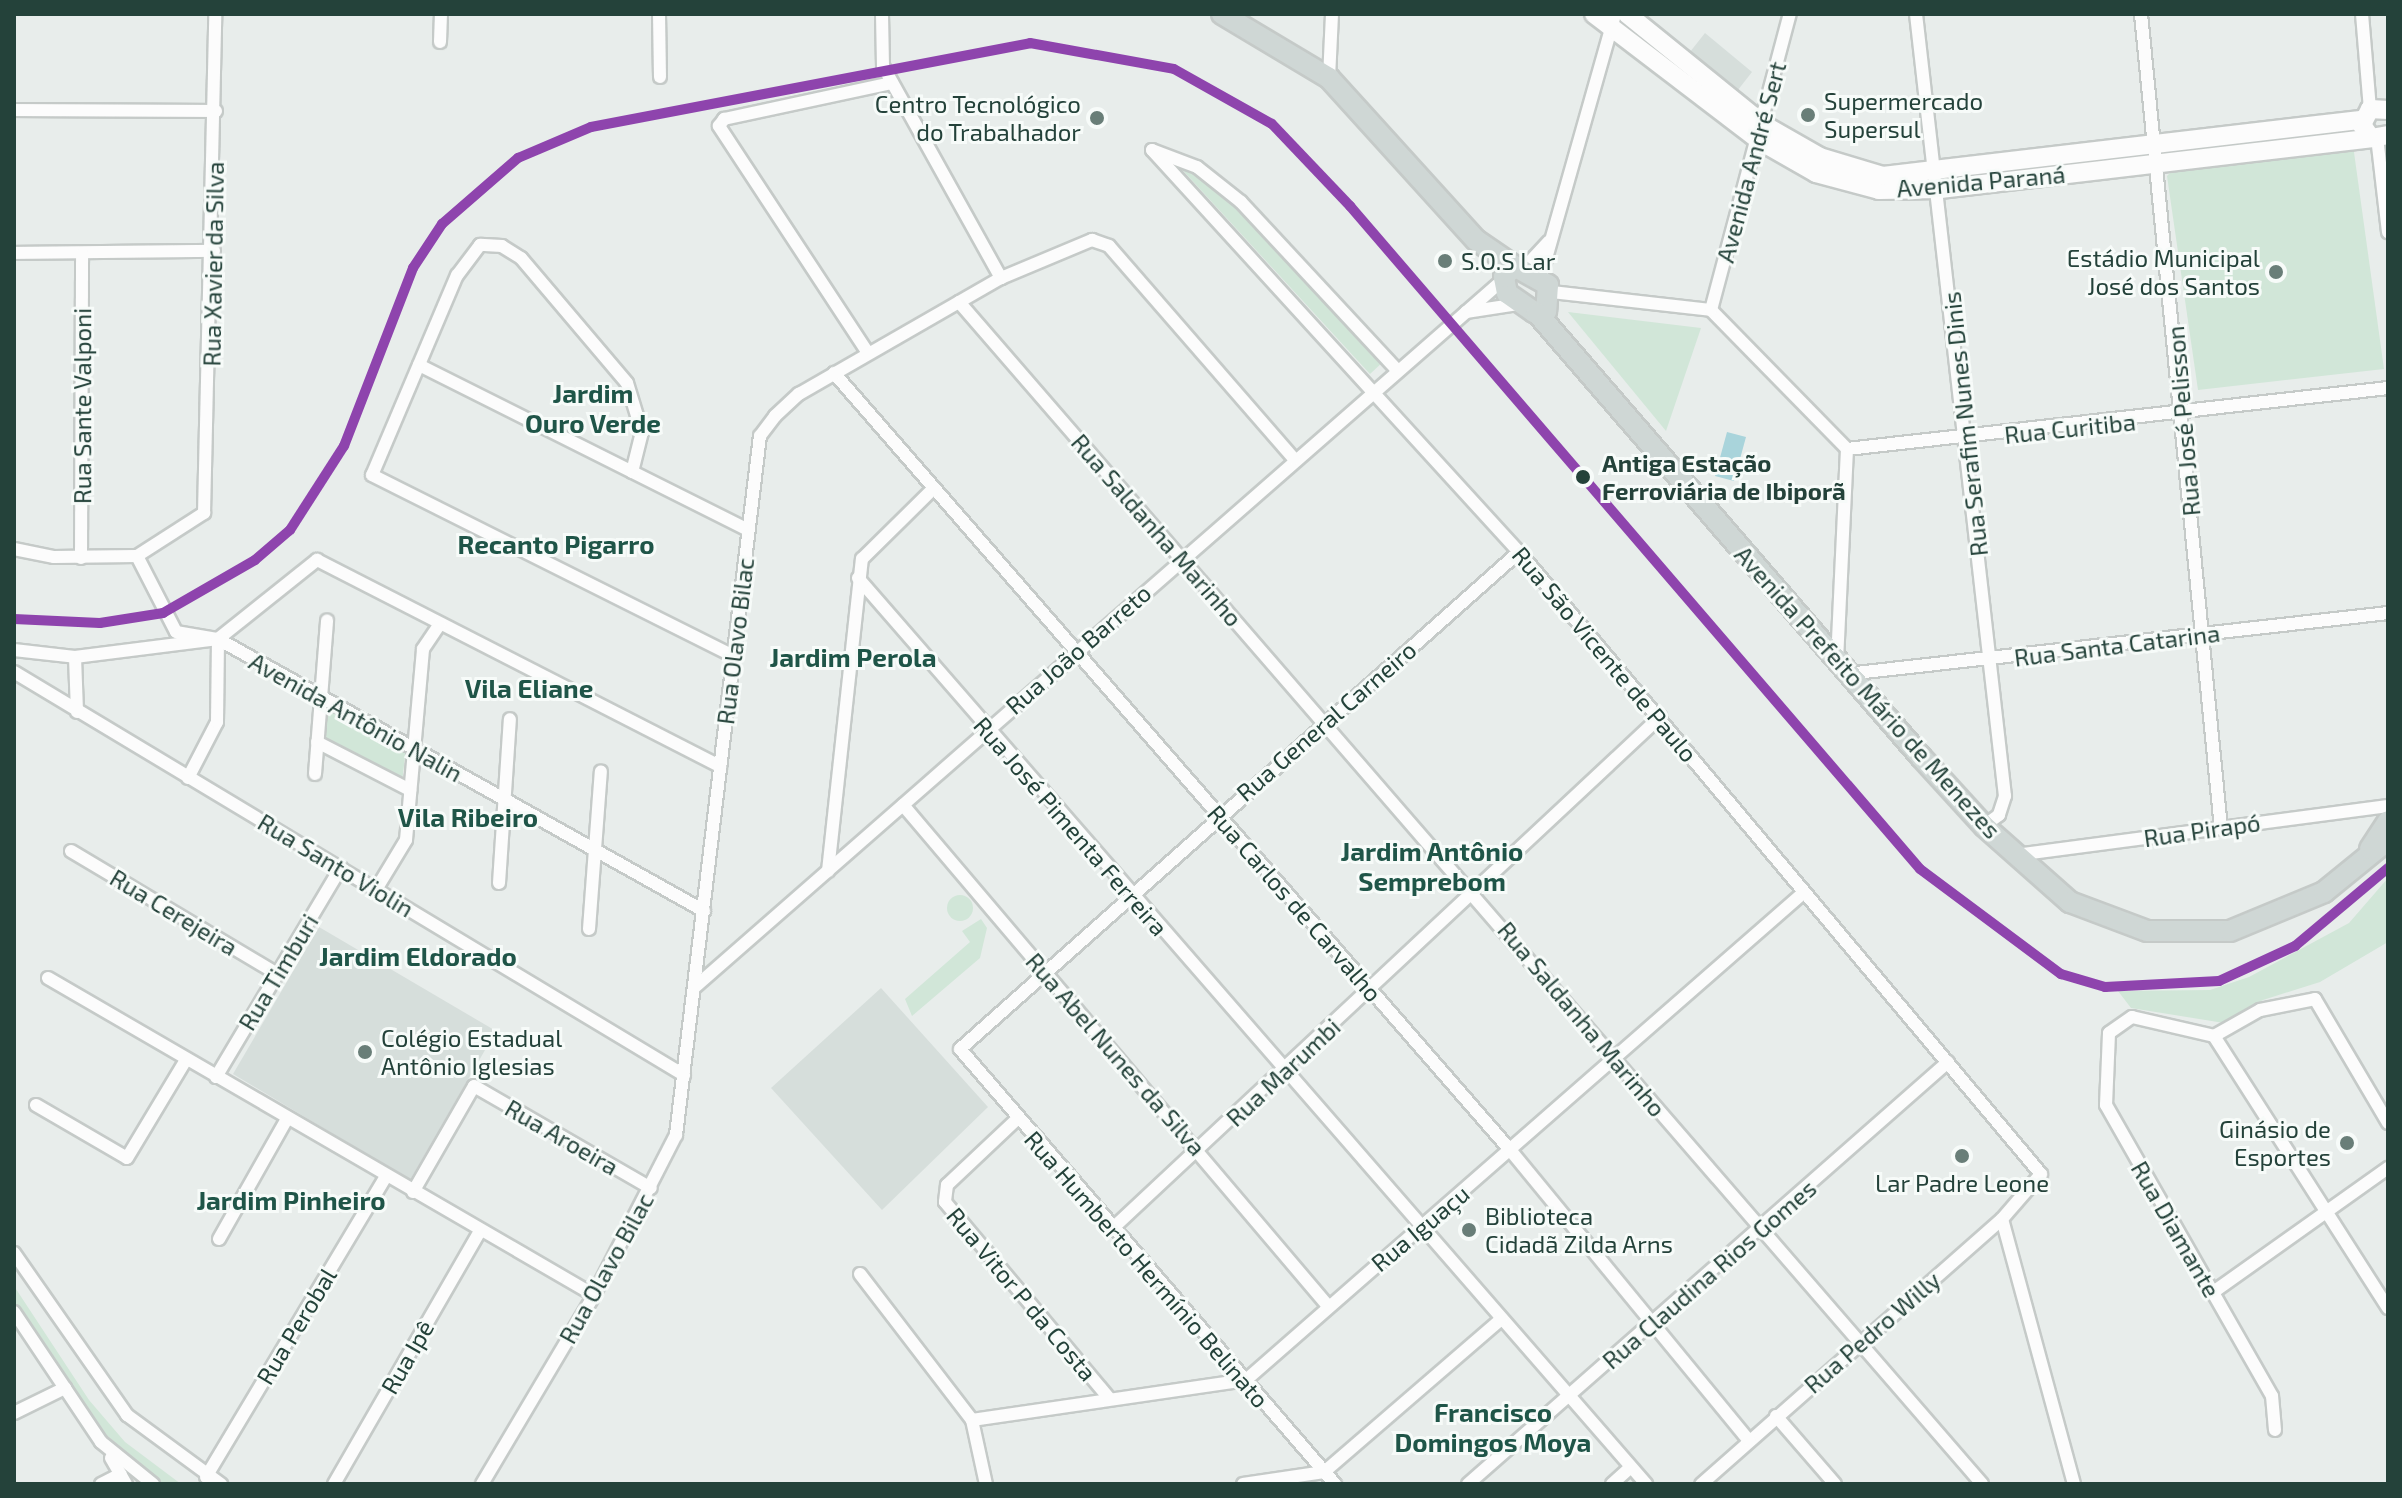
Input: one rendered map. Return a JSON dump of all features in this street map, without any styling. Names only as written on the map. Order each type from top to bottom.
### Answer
[{"type":"main road","name":"Avenida Prefeito Mário de Menezes","points":[[1222,14],[1329,78],[1476,240],[1527,287],[1567,344],[1842,669],[1984,826],[2016,855],[2094,913],[2147,931],[2191,933],[2262,922],[2360,867],[2388,840]]},
{"type":"main road","name":"Avenida Paraná","points":[[1594,14],[1612,21],[1762,133],[1851,184],[1939,182],[2158,155],[2379,137]]},
{"type":"main road","name":"Avenida Paraná","points":[[1627,14],[1690,80]]},
{"type":"main road","name":"Avenida Paraná","points":[[2158,155],[2374,113]]},
{"type":"main road","points":[[2374,113],[2379,137]]},
{"type":"main road","name":"Avenida Prefeito Mário de Menezes","points":[[2360,867],[2388,821]]},
{"type":"street","name":"Rua Xavier da Silva","points":[[137,556],[204,513],[214,251],[215,14]]},
{"type":"street","points":[[440,42],[441,14]]},
{"type":"street","points":[[659,14],[660,77]]},
{"type":"street","points":[[882,14],[883,66],[1001,278]]},
{"type":"street","points":[[1329,78],[1332,14]]},
{"type":"street","name":"Avenida André Sert","points":[[1711,310],[1762,133],[1790,14]]},
{"type":"street","name":"Rua Serafim Nunes Dinis","points":[[1916,14],[1939,182],[2005,796],[1999,815],[1984,826]]},
{"type":"street","name":"Rua José Pelisson","points":[[2141,14],[2158,155],[2221,828]]},
{"type":"street","points":[[2362,14],[2374,113]]},
{"type":"street","name":"Rua João Barreto","points":[[695,987],[1463,313],[1527,287],[1551,239],[1612,21]]},
{"type":"street","points":[[868,353],[720,123],[892,83]]},
{"type":"street","points":[[14,110],[216,111]]},
{"type":"street","points":[[2379,137],[2388,232]]},
{"type":"street","name":"Rua São Vicente de Paulo","points":[[1398,371],[1241,202],[1197,167],[1154,149],[1150,154],[1374,390],[1519,552],[1660,717],[2041,1177]]},
{"type":"street","name":"Rua Olavo Bilac","points":[[482,1484],[594,1295],[676,1135],[760,436],[799,394],[868,353],[1001,278],[1080,242],[1102,241],[1294,459]]},
{"type":"street","points":[[632,472],[642,432],[627,383],[502,246],[480,245],[467,256],[372,475],[733,656]]},
{"type":"street","points":[[14,253],[214,251]]},
{"type":"street","name":"Rua Sante Valponi","points":[[81,558],[82,254]]},
{"type":"street","points":[[1463,313],[1527,287],[1711,310],[1847,449],[1842,669]]},
{"type":"street","name":"Rua Saldanha Marinho","points":[[959,302],[1472,890],[1982,1484]]},
{"type":"street","points":[[419,365],[748,530]]},
{"type":"street","name":"Rua Carlos de Carvalho","points":[[834,373],[1511,1151],[1749,1441]]},
{"type":"street","name":"Rua Curitiba","points":[[1847,449],[1968,440],[2182,416],[2388,388]]},
{"type":"street","points":[[828,871],[858,578],[878,537],[934,488]]},
{"type":"street","points":[[14,549],[81,558],[137,556],[176,632],[157,648]]},
{"type":"street","name":"Rua General Carneiro","points":[[960,1054],[1218,815],[1519,552]]},
{"type":"street","points":[[14,650],[75,657],[218,639],[317,560],[720,766]]},
{"type":"street","name":"Rua José Pimenta Ferreira","points":[[858,578],[985,730],[1646,1484]]},
{"type":"street","name":"Rua Santa Catarina","points":[[1842,669],[1988,659],[2388,613]]},
{"type":"street","points":[[315,774],[327,620]]},
{"type":"street","points":[[377,888],[404,844],[423,649],[440,624]]},
{"type":"street","name":"Avenida Antônio Nalin","points":[[176,632],[218,639],[704,911]]},
{"type":"street","points":[[188,778],[217,722],[218,639]]},
{"type":"street","points":[[31,681],[39,654]]},
{"type":"street","points":[[75,657],[73,682],[77,712]]},
{"type":"street","name":"Rua Santo Violin","points":[[14,672],[31,681],[47,697],[377,888],[684,1075]]},
{"type":"street","points":[[47,697],[73,682]]},
{"type":"street","name":"Rua Marumbi","points":[[1113,1228],[1286,1070],[1472,890],[1660,717]]},
{"type":"street","points":[[499,883],[510,719]]},
{"type":"street","points":[[317,742],[410,790]]},
{"type":"street","points":[[589,929],[601,771]]},
{"type":"street","name":"Rua Abel Nunes da Silva","points":[[903,805],[1199,1150],[1328,1306]]},
{"type":"street","name":"Rua Pirapó","points":[[2016,855],[2388,806]]},
{"type":"street","name":"Rua Cerejeira","points":[[71,851],[277,974]]},
{"type":"street","name":"Rua Timburi","points":[[216,1077],[341,867]]},
{"type":"street","name":"Rua Iguaçu","points":[[1246,1380],[1803,893]]},
{"type":"street","points":[[48,978],[594,1295]]},
{"type":"street","points":[[2388,1123],[2315,999],[2260,1010],[2214,1036],[2388,1308]]},
{"type":"street","name":"Rua Diamante","points":[[2214,1036],[2151,1019],[2114,1024],[2106,1041],[2106,1105],[2272,1396],[2275,1430]]},
{"type":"street","name":"Rua Humberto Hermínio Belinato","points":[[960,1054],[1335,1484]]},
{"type":"street","points":[[36,1105],[127,1158],[186,1060]]},
{"type":"street","name":"Rua Claudina Rios Gomes","points":[[1468,1484],[1948,1062]]},
{"type":"street","name":"Rua Aroeira","points":[[413,1192],[474,1086],[651,1188]]},
{"type":"street","points":[[219,1239],[287,1119]]},
{"type":"street","name":"Rua Vitor P da Costa","points":[[1016,1120],[947,1185],[945,1202],[1109,1398]]},
{"type":"street","points":[[2212,1293],[2388,1168]]},
{"type":"street","name":"Rua Perobal","points":[[206,1477],[386,1176]]},
{"type":"street","name":"Rua Pedro Willy","points":[[1701,1484],[2002,1219],[2041,1177]]},
{"type":"street","points":[[2002,1219],[2074,1484]]},
{"type":"street","name":"Rua Ipê","points":[[334,1484],[480,1231]]},
{"type":"street","points":[[14,1253],[127,1415],[206,1477],[221,1484]]},
{"type":"street","points":[[860,1274],[972,1420],[986,1484]]},
{"type":"street","points":[[14,1312],[123,1479],[101,1484]]},
{"type":"street","points":[[1243,1484],[1324,1472],[1501,1319]]},
{"type":"street","points":[[972,1420],[1246,1380]]},
{"type":"street","points":[[14,1413],[65,1388]]},
{"type":"street","points":[[1776,1416],[1835,1484]]},
{"type":"street","points":[[101,1442],[153,1484]]},
{"type":"street","points":[[1612,1484],[1631,1467]]},
{"type":"shaded area","points":[[1705,33],[1752,72],[1734,95],[1686,57]]},
{"type":"shaded area","name":"Colégio Estadual Antônio Iglesias","points":[[319,927],[496,1031],[410,1180],[233,1074]]},
{"type":"shaded area","points":[[881,988],[988,1107],[882,1210],[771,1088]]},
{"type":"green space","name":"Estádio Municipal José dos Santos","points":[[2353,145],[2384,369],[2198,390],[2167,176],[2177,166]]},
{"type":"green space","points":[[1176,163],[1244,210],[1384,361],[1370,374]]},
{"type":"green space","points":[[1568,312],[1701,328],[1666,431]]},
{"type":"green space","points":[[325,705],[406,749],[402,782],[324,741]]},
{"type":"green space","points":[[2388,878],[2388,942],[2320,982],[2263,1000],[2224,1023],[2131,1008],[2118,991],[2210,990],[2249,977],[2349,923]]},
{"type":"green space","points":[[960,895],[969,899],[973,908],[969,917],[960,921],[951,917],[947,908],[951,899]]},
{"type":"green space","points":[[981,919],[987,928],[980,958],[912,1016],[905,999],[970,942],[962,931]]},
{"type":"green space","points":[[14,1286],[89,1400],[125,1442],[181,1484],[163,1484],[104,1433],[14,1302]]},
{"type":"water","points":[[1727,432],[1746,437],[1734,481],[1715,476]]},
{"type":"transit line","points":[[14,619],[100,623],[163,613],[255,560],[290,530],[344,446],[413,268],[442,224],[518,158],[591,127],[1030,43],[1174,69],[1272,124],[1350,206],[1920,869],[2061,974],[2105,987],[2219,981],[2295,946],[2388,868]]},
{"type":"place","name":"Supermercado Supersul","points":[[1808,115]]},
{"type":"place","name":"Centro Tecnológico do Trabalhador","points":[[1097,118]]},
{"type":"place","name":"S.O.S Lar","points":[[1445,261]]},
{"type":"place","name":"Estádio Municipal José dos Santos","points":[[2276,272]]},
{"type":"place","name":"Antiga Estação Ferroviária de Ibiporã","points":[[1583,477]]},
{"type":"place","name":"Colégio Estadual Antônio Iglesias","points":[[365,1052]]},
{"type":"place","name":"Ginásio de Esportes","points":[[2347,1143]]},
{"type":"place","name":"Lar Padre Leone","points":[[1962,1156]]},
{"type":"place","name":"Biblioteca Cidadã Zilda Arns","points":[[1469,1230]]},
{"type":"district","name":"Jardim Ouro Verde","points":[[593,408]]},
{"type":"district","name":"Recanto Pigarro","points":[[556,544]]},
{"type":"district","name":"Jardim Perola","points":[[853,657]]},
{"type":"district","name":"Vila Eliane","points":[[529,688]]},
{"type":"district","name":"Vila Ribeiro","points":[[468,817]]},
{"type":"district","name":"Jardim Antônio Semprebom","points":[[1432,866]]},
{"type":"district","name":"Jardim Eldorado","points":[[418,956]]},
{"type":"district","name":"Jardim Pinheiro","points":[[291,1200]]},
{"type":"district","name":"Francisco Domingos Moya","points":[[1493,1427]]}]
